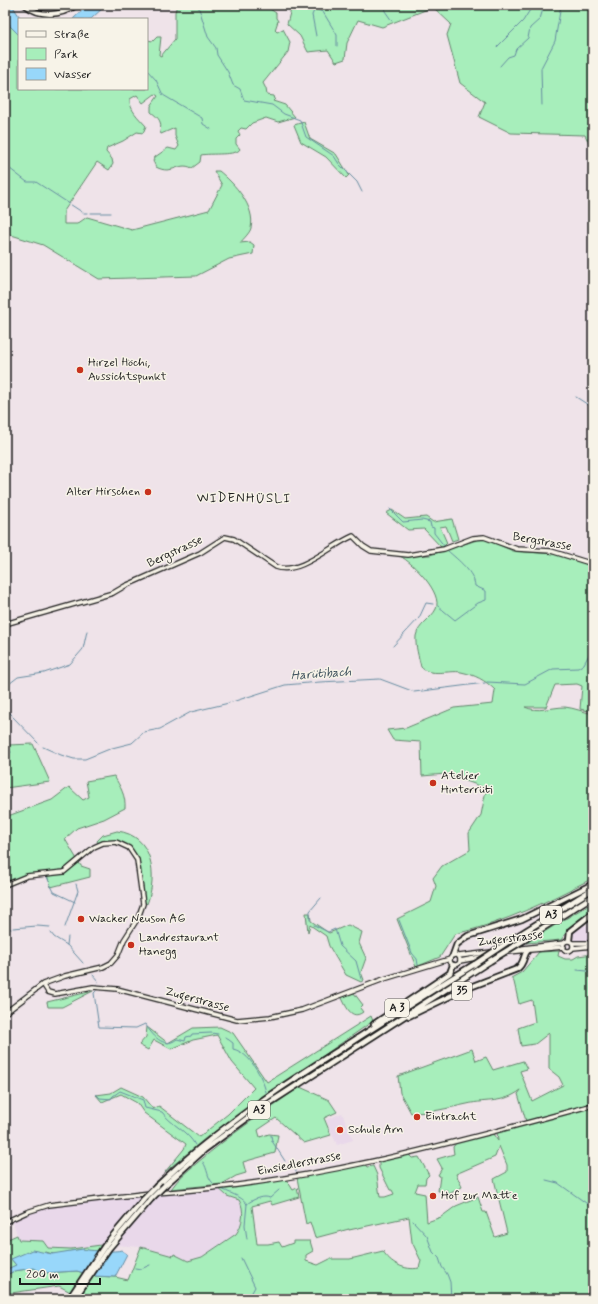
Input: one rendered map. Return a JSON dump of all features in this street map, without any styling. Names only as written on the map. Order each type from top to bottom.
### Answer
[{"type":"highway","points":[[451,960],[457,944],[468,936],[522,919],[593,884]]},
{"type":"highway","name":"A3","points":[[69,1299],[144,1199],[192,1154],[233,1121],[338,1050],[593,889]]},
{"type":"highway","name":"A3","points":[[114,1238],[165,1185],[204,1150],[241,1122],[386,1027],[593,896]]},
{"type":"highway","points":[[570,943],[568,935],[571,930],[593,913]]},
{"type":"highway","name":"35","points":[[386,1027],[452,995],[517,969],[522,964],[525,953],[529,949]]},
{"type":"highway","name":"A 3","points":[[338,1050],[405,1002],[450,973],[451,960]]},
{"type":"highway","name":"A3","points":[[74,1299],[82,1283]]},
{"type":"main road","points":[[25,5],[36,12],[50,14],[64,12],[77,5]]},
{"type":"main road","points":[[29,5],[41,11],[53,12],[73,5]]},
{"type":"street","name":"Bergstrasse","points":[[5,624],[114,593],[125,586],[200,553],[225,537],[234,539],[276,567],[283,569],[291,568],[314,558],[353,536],[363,546],[372,551],[408,555],[439,550],[473,538],[484,537],[517,549],[551,551],[593,564]]},
{"type":"street","points":[[5,885],[27,876],[64,872],[91,849],[103,843],[113,842],[122,844],[132,851],[137,860],[141,882],[142,910],[124,940],[117,958],[111,964],[65,976],[43,984],[27,994],[5,1013]]},
{"type":"street","name":"Zugerstrasse","points":[[451,960],[456,965],[460,961],[529,949],[564,947],[568,951],[570,943]]},
{"type":"street","name":"Zugerstrasse","points":[[43,984],[48,992],[55,994],[93,987],[117,989],[229,1019],[241,1020],[270,1017],[302,1010],[384,979],[451,960],[458,956],[570,943],[593,944]]},
{"type":"street","points":[[564,947],[570,943]]},
{"type":"street","points":[[458,956],[460,961]]},
{"type":"street","name":"Einsiedlerstrasse","points":[[5,1222],[32,1210],[60,1203],[271,1181],[468,1140],[593,1105]]},
{"type":"shaded area","points":[[593,921],[593,941],[578,942],[570,937],[572,933],[581,925],[586,926]]},
{"type":"shaded area","name":"Schule Arn","points":[[342,1113],[353,1140],[337,1145],[326,1120]]},
{"type":"shaded area","points":[[216,1186],[227,1196],[239,1200],[243,1206],[240,1229],[236,1234],[202,1257],[188,1261],[174,1254],[173,1256],[141,1247],[117,1245],[71,1249],[47,1248],[43,1241],[19,1240],[12,1219],[38,1208]]},
{"type":"green space","points":[[177,5],[264,5],[276,13],[276,18],[278,21],[275,30],[277,32],[283,29],[290,42],[288,52],[263,83],[267,95],[274,96],[275,99],[273,101],[285,105],[295,117],[278,122],[266,118],[252,123],[246,129],[241,128],[238,131],[240,135],[236,139],[236,144],[240,149],[238,151],[234,153],[201,155],[200,162],[192,168],[183,166],[167,170],[156,167],[153,161],[155,157],[168,148],[176,150],[179,146],[175,136],[175,128],[161,134],[160,121],[151,112],[151,106],[158,96],[155,94],[143,103],[137,95],[130,99],[130,103],[135,114],[146,126],[143,133],[137,132],[123,141],[107,148],[106,152],[112,159],[113,164],[109,170],[97,162],[64,211],[64,224],[77,224],[87,217],[132,230],[209,210],[222,185],[214,171],[219,171],[237,189],[247,204],[252,220],[251,228],[240,243],[250,242],[254,245],[253,254],[229,259],[196,276],[99,279],[43,245],[5,233],[5,21],[18,34],[18,90],[148,90],[148,40],[153,41],[157,37],[161,37],[159,55],[161,56],[175,39],[175,12]]},
{"type":"green space","points":[[292,5],[593,5],[593,145],[590,145],[585,135],[511,133],[479,117],[485,102],[460,83],[447,35],[451,24],[433,7],[382,27],[358,20],[347,43],[345,59],[336,62],[328,50],[308,52],[300,36],[287,24]]},
{"type":"green space","points":[[304,122],[310,139],[336,154],[349,175],[346,178],[326,157],[301,142],[294,125]]},
{"type":"green space","points":[[392,510],[405,519],[426,517],[433,522],[452,519],[458,539],[452,541],[446,526],[440,527],[447,543],[442,548],[424,529],[408,530],[386,513]]},
{"type":"green space","points":[[480,539],[486,539],[513,551],[555,554],[593,565],[593,712],[580,709],[582,686],[577,684],[555,685],[546,707],[525,707],[540,710],[565,707],[593,714],[593,878],[542,903],[492,924],[455,934],[440,957],[416,967],[397,919],[431,902],[436,886],[433,878],[442,866],[470,850],[469,833],[481,815],[486,790],[480,786],[446,774],[422,776],[421,742],[393,740],[387,730],[406,728],[454,708],[493,704],[495,690],[480,678],[471,675],[461,672],[429,672],[421,667],[416,636],[419,629],[434,613],[437,602],[435,595],[426,579],[412,565],[400,556],[430,555]]},
{"type":"green space","points":[[5,741],[8,745],[33,744],[50,782],[5,788]]},
{"type":"green space","points":[[114,776],[124,795],[125,808],[104,819],[77,828],[65,839],[81,866],[90,869],[90,877],[51,887],[46,872],[29,874],[15,880],[5,887],[5,817],[52,800],[69,787],[83,800],[89,797],[86,781]]},
{"type":"green space","points":[[117,831],[129,834],[138,840],[145,848],[150,858],[152,881],[147,904],[144,901],[136,856],[130,848],[122,842],[112,840],[98,843],[97,841],[103,835]]},
{"type":"green space","points":[[593,902],[593,909],[570,927],[561,940],[526,943]]},
{"type":"green space","points":[[306,913],[310,913],[311,921],[329,933],[348,925],[362,932],[359,943],[366,958],[361,972],[364,980],[361,982],[346,975],[329,946],[326,936],[310,925],[308,932]]},
{"type":"green space","points":[[559,951],[558,956],[565,959],[573,959],[578,956],[593,954],[593,1103],[526,1121],[518,1094],[521,1090],[501,1099],[432,1111],[411,1113],[400,1093],[398,1076],[472,1049],[476,1061],[486,1057],[493,1070],[523,1061],[527,1069],[520,1071],[532,1101],[563,1085],[559,1077],[549,1069],[549,1033],[535,1044],[521,1046],[518,1028],[535,1022],[532,1000],[519,1004],[514,982],[511,978],[522,972],[539,952]]},
{"type":"green space","points":[[93,991],[62,1007],[48,1007],[47,1002]]},
{"type":"green space","points":[[354,993],[363,1005],[360,1008],[363,1012],[355,1015],[349,1011],[341,996]]},
{"type":"green space","points":[[371,1016],[373,1021],[207,1137],[165,1172],[184,1149],[186,1144],[144,1113],[137,1103],[121,1094],[102,1102],[96,1095],[111,1093],[121,1087],[143,1097],[153,1109],[159,1106],[199,1137],[228,1114],[254,1088],[232,1062],[217,1035],[193,1040],[171,1049],[154,1040],[148,1050],[139,1045],[146,1037],[147,1027],[168,1043],[193,1028],[220,1027],[233,1033],[267,1082]]},
{"type":"green space","points":[[300,1087],[329,1100],[337,1112],[324,1118],[331,1135],[304,1143],[276,1118],[258,1130],[260,1137],[269,1134],[278,1135],[275,1153],[243,1162],[246,1173],[236,1176],[222,1184],[171,1189],[186,1172],[222,1143]]},
{"type":"green space","points":[[593,1105],[593,1299],[80,1299],[80,1297],[59,1286],[11,1293],[5,1292],[5,1276],[14,1271],[34,1268],[43,1273],[77,1271],[94,1276],[115,1277],[128,1280],[141,1247],[173,1256],[174,1254],[188,1261],[202,1257],[236,1234],[242,1222],[243,1212],[239,1200],[227,1196],[216,1186],[286,1179],[293,1190],[297,1188],[299,1197],[272,1205],[270,1201],[252,1206],[257,1244],[279,1242],[282,1247],[293,1243],[293,1241],[310,1241],[313,1251],[306,1255],[306,1261],[318,1265],[330,1259],[350,1259],[383,1251],[398,1265],[414,1269],[419,1268],[421,1261],[412,1242],[409,1217],[349,1229],[315,1238],[310,1222],[306,1224],[297,1178],[364,1163],[367,1167],[373,1166],[377,1175],[380,1197],[385,1197],[394,1194],[392,1190],[390,1190],[379,1168],[379,1161],[408,1154],[412,1158],[419,1157],[429,1175],[426,1178],[425,1184],[418,1184],[415,1192],[425,1194],[427,1222],[441,1217],[456,1206],[478,1197],[483,1212],[486,1212],[495,1237],[507,1233],[494,1179],[507,1172],[507,1165],[499,1146],[495,1157],[456,1174],[462,1187],[447,1195],[447,1190],[438,1191],[440,1176],[438,1175],[442,1168],[437,1159],[454,1154],[453,1147],[456,1143],[493,1134],[498,1141],[497,1132]]},
{"type":"green space","points":[[17,1235],[19,1240],[43,1241],[48,1248],[71,1249],[101,1245],[97,1251],[77,1250],[54,1254],[46,1252],[11,1259],[16,1265],[6,1271],[5,1244],[8,1239]]},
{"type":"water","points":[[5,5],[12,5],[20,18],[18,18],[18,34],[5,21]]},
{"type":"water","points":[[88,5],[106,5],[92,18],[74,18]]},
{"type":"water","points":[[83,1249],[103,1251],[121,1250],[127,1254],[115,1277],[94,1276],[77,1271],[43,1273],[34,1268],[14,1271],[5,1276],[5,1270],[16,1265],[11,1259],[32,1250],[52,1254]]},
{"type":"waterway","points":[[198,5],[208,37],[216,48],[217,55],[228,72],[233,85],[240,89],[244,100],[272,105],[284,114],[300,120],[306,137],[334,156],[339,164],[357,182],[362,192]]},
{"type":"waterway","points":[[313,5],[315,9],[323,12],[337,35],[337,46]]},
{"type":"waterway","points":[[384,5],[385,11],[392,21]]},
{"type":"waterway","points":[[497,47],[523,21],[533,5]]},
{"type":"waterway","points":[[500,66],[508,57],[514,55],[516,49],[528,38],[530,28],[540,19],[543,9],[549,5]]},
{"type":"waterway","points":[[542,105],[541,68],[555,41],[561,5]]},
{"type":"waterway","points":[[315,9],[312,15],[316,36]]},
{"type":"waterway","points":[[5,27],[10,25]]},
{"type":"waterway","points":[[148,71],[156,80],[163,95],[202,118],[203,124],[211,129]]},
{"type":"waterway","points":[[5,165],[27,182],[36,182],[82,212]]},
{"type":"waterway","points":[[91,213],[111,213]]},
{"type":"waterway","points":[[576,397],[593,408]]},
{"type":"waterway","points":[[390,509],[403,522],[422,520],[430,522],[431,527],[434,528],[434,533],[445,547]]},
{"type":"waterway","points":[[438,606],[455,620],[478,603],[486,600],[486,591],[475,586],[469,571],[448,551]]},
{"type":"waterway","points":[[393,646],[419,618],[426,603],[433,604]]},
{"type":"waterway","points":[[9,684],[18,677],[44,673],[70,664],[83,649],[87,631]]},
{"type":"waterway","name":"Harütibach","points":[[487,682],[525,684],[553,669],[578,668],[584,664],[593,647]]},
{"type":"waterway","name":"Harütibach","points":[[232,702],[285,685],[320,682],[380,679],[412,691]]},
{"type":"waterway","name":"Harütibach","points":[[414,692],[485,683]]},
{"type":"waterway","points":[[43,747],[74,759],[85,759],[112,748],[132,743],[144,732],[160,729],[191,712],[229,703]]},
{"type":"waterway","points":[[5,708],[12,715]]},
{"type":"waterway","points":[[13,717],[38,743]]},
{"type":"waterway","points":[[5,750],[11,752]]},
{"type":"waterway","points":[[47,877],[54,892],[75,902]]},
{"type":"waterway","points":[[65,927],[78,891],[76,884]]},
{"type":"waterway","points":[[310,920],[310,911],[321,898]]},
{"type":"waterway","points":[[399,920],[412,953],[417,959],[418,965]]},
{"type":"waterway","points":[[314,925],[328,932],[335,929],[340,946],[356,961],[361,979]]},
{"type":"waterway","points":[[13,928],[37,926],[50,927]]},
{"type":"waterway","points":[[5,928],[11,929]]},
{"type":"waterway","points":[[51,933],[54,937],[67,945],[83,963]]},
{"type":"waterway","points":[[67,945],[68,937]]},
{"type":"waterway","points":[[577,970],[587,971],[593,974]]},
{"type":"waterway","points":[[93,975],[98,981],[97,985]]},
{"type":"waterway","points":[[96,991],[94,993],[99,1027],[136,1028],[145,1024],[158,1039],[167,1043],[177,1039],[185,1041],[186,1037],[191,1036],[192,1034],[218,1034]]},
{"type":"waterway","points":[[225,1037],[233,1043],[233,1049],[239,1051],[250,1060],[262,1079],[266,1092]]},
{"type":"waterway","points":[[96,1094],[100,1098],[111,1099],[120,1091],[143,1100],[145,1108],[162,1112],[188,1136],[195,1145]]},
{"type":"waterway","points":[[271,1135],[272,1141],[285,1161]]},
{"type":"waterway","points":[[203,1162],[213,1183]]},
{"type":"waterway","points":[[289,1164],[295,1165],[296,1172]]},
{"type":"waterway","points":[[546,1180],[558,1183],[593,1208]]},
{"type":"waterway","points":[[220,1188],[245,1201],[247,1204],[245,1225],[247,1239]]},
{"type":"waterway","points":[[247,1204],[258,1198],[270,1198],[279,1190]]},
{"type":"waterway","points":[[413,1221],[427,1236],[433,1252],[439,1258],[442,1267],[447,1274],[450,1282],[451,1299]]},
{"type":"waterway","points":[[241,1258],[255,1287],[251,1294],[251,1299]]},
{"type":"waterway","points":[[135,1268],[141,1269],[150,1265]]},
{"type":"place","name":"Hirzel Höchi, Aussichtspunkt","points":[[80,370]]},
{"type":"place","name":"Alter Hirschen","points":[[148,492]]},
{"type":"place","name":"Atelier Hinterrüti","points":[[433,783]]},
{"type":"place","name":"Wacker Neuson AG","points":[[81,919]]},
{"type":"place","name":"Landrestaurant Hanegg","points":[[131,945]]},
{"type":"place","name":"Eintracht","points":[[417,1117]]},
{"type":"place","name":"Schule Arn","points":[[340,1130]]},
{"type":"place","name":"Hof zur Matte","points":[[433,1196]]},
{"type":"district","name":"WIDENHÜSLI","points":[[244,498]]}]
